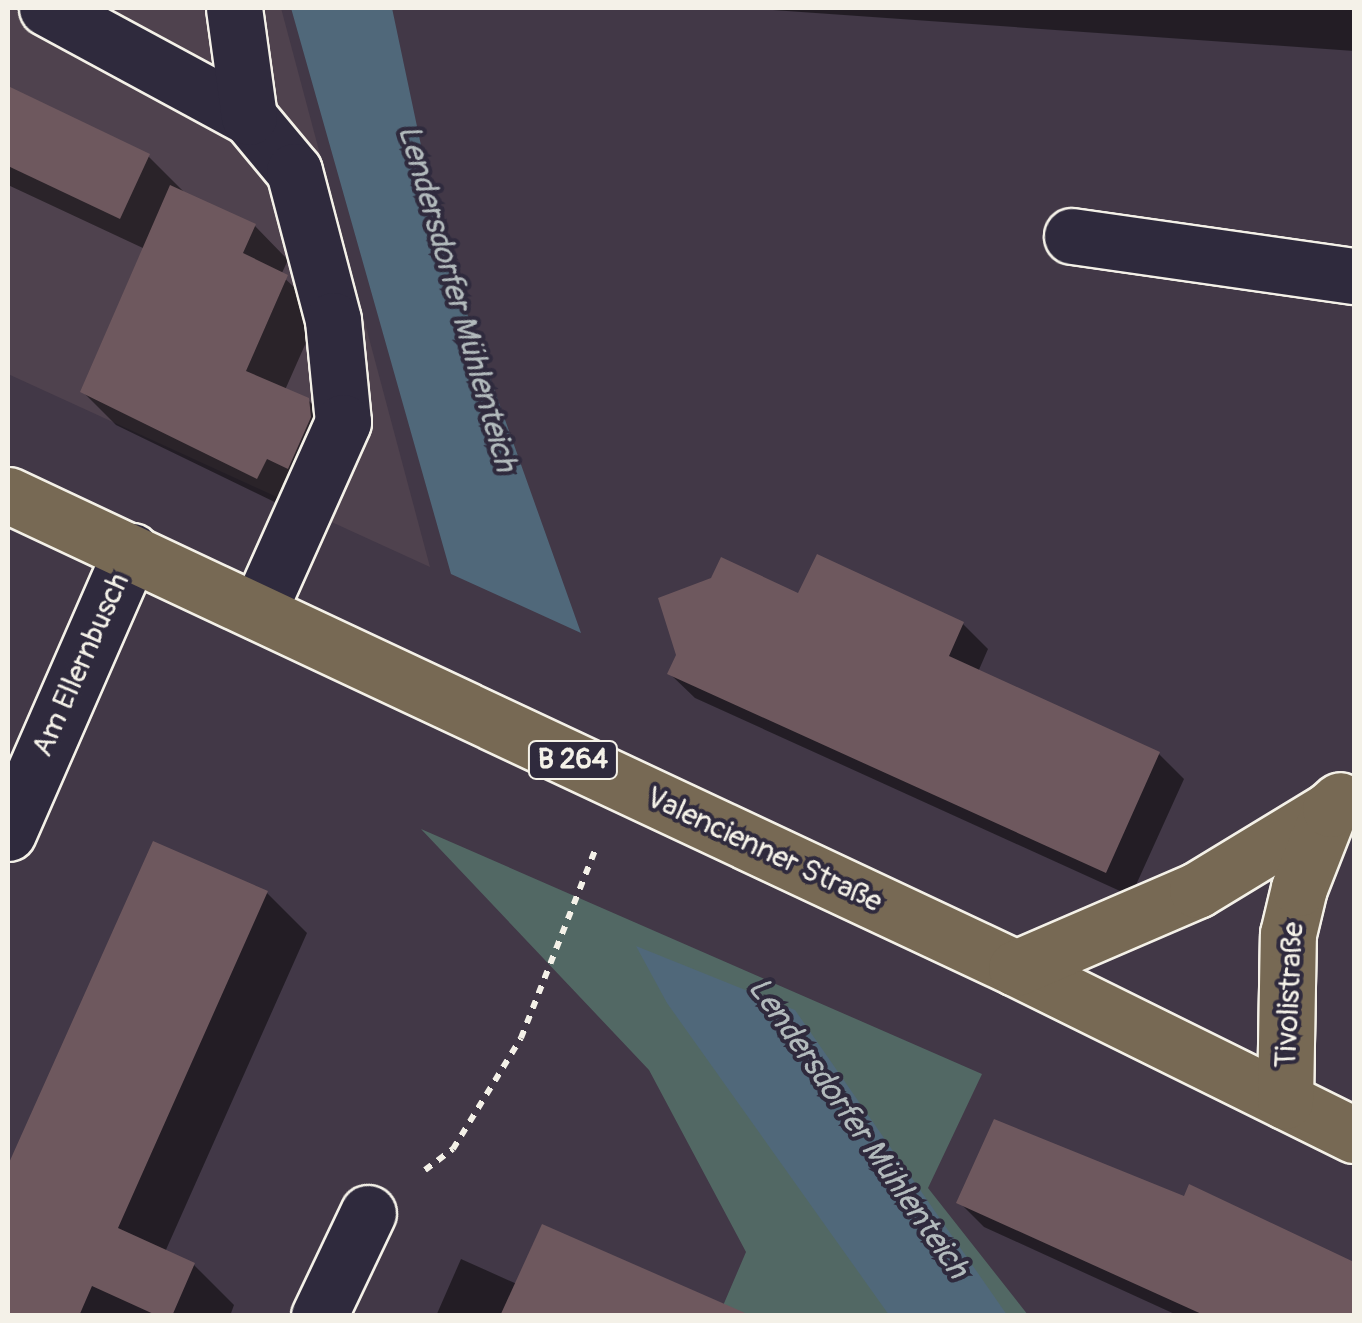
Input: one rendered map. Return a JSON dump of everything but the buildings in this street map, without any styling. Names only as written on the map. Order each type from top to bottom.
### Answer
[{"type":"main road","name":"Valencienner Straße","points":[[8,495],[1016,968],[1354,1134]]},
{"type":"main road","points":[[1016,968],[1197,890],[1342,798]]},
{"type":"main road","name":"Tivolistraße","points":[[1285,1100],[1288,934],[1342,798]]},
{"type":"street","points":[[47,8],[250,117],[294,171],[334,320],[343,422],[258,612]]},
{"type":"street","points":[[234,8],[250,117]]},
{"type":"street","points":[[1072,236],[1354,276]]},
{"type":"street","name":"Am Ellernbusch","points":[[8,833],[130,552]]},
{"type":"street","points":[[319,1316],[368,1213]]},
{"type":"path","points":[[368,1213],[453,1149],[521,1038],[620,782]]},
{"type":"shaded area","points":[[8,8],[281,8],[430,567],[8,374]]},
{"type":"green space","points":[[421,829],[982,1074],[928,1188],[1028,1315],[719,1315],[746,1252],[649,1070]]},
{"type":"water","name":"Lendersdorfer Mühlenteich","points":[[291,8],[392,8],[441,240],[581,633],[451,574]]},
{"type":"water","name":"Lendersdorfer Mühlenteich","points":[[636,946],[795,1010],[1007,1315],[889,1315],[667,1003]]}]
